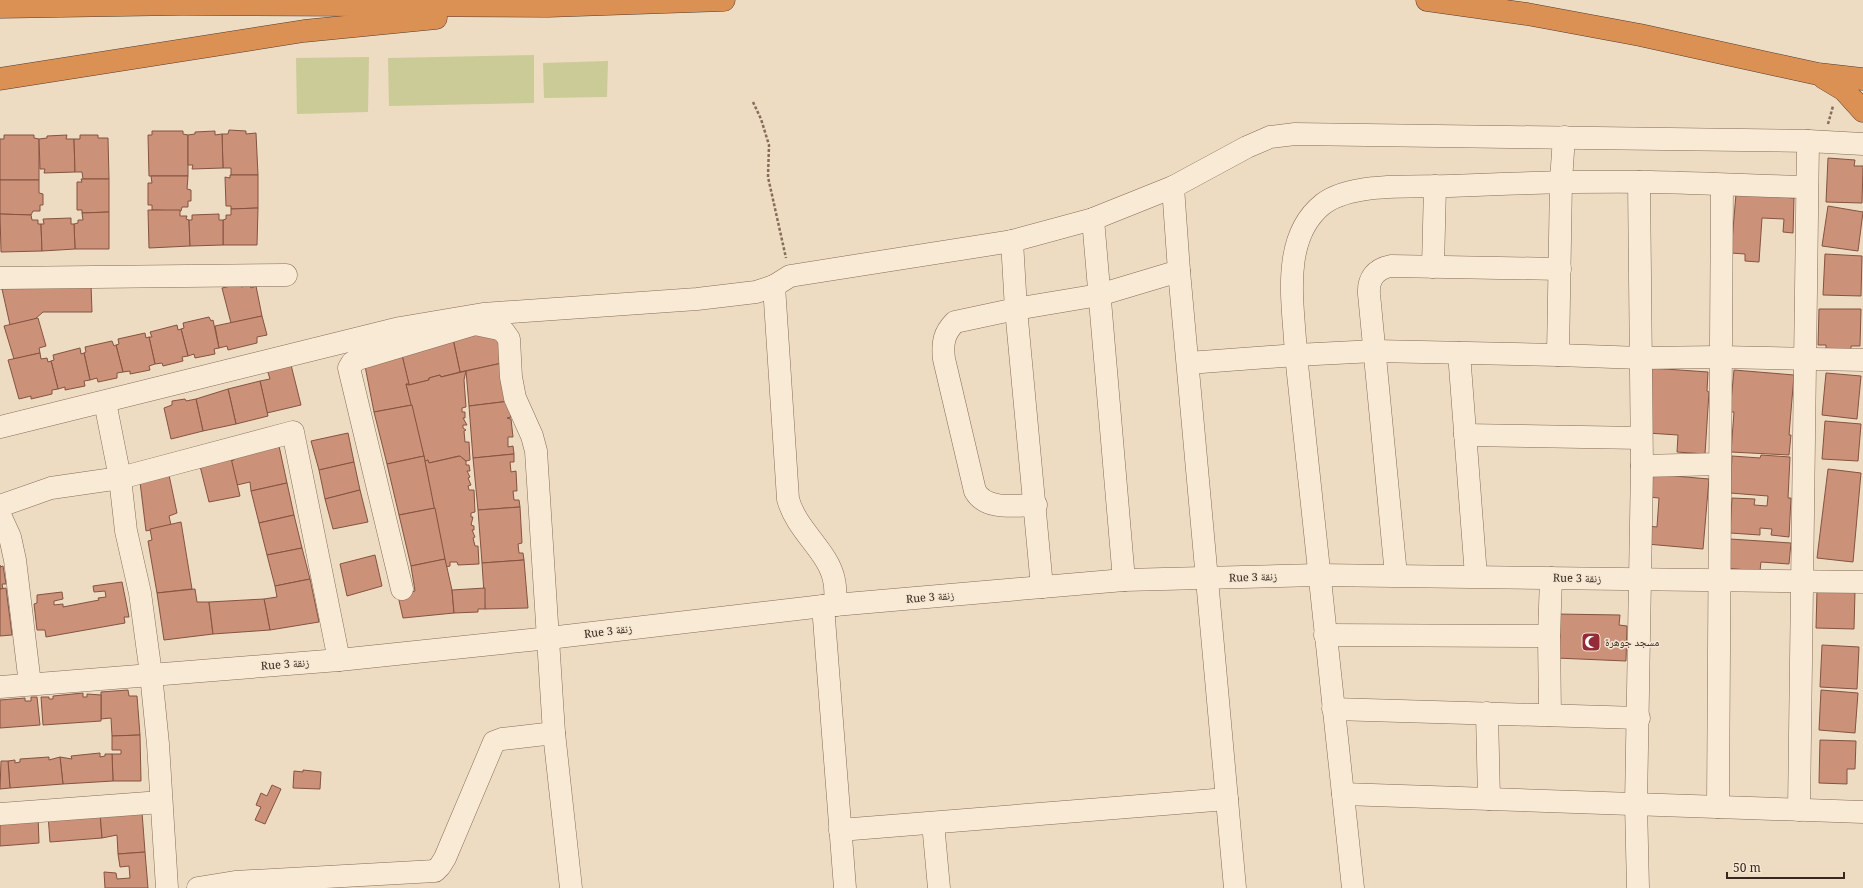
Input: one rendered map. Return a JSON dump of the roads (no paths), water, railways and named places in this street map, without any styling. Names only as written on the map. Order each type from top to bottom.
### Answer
[{"type":"highway","points":[[0,7],[182,4],[548,6],[724,0]]},
{"type":"highway","points":[[1427,0],[1528,14],[1640,35],[1818,74],[1863,79]]},
{"type":"highway","points":[[0,79],[304,31],[548,6]]},
{"type":"highway","points":[[1818,74],[1839,87],[1852,98],[1863,111]]},
{"type":"street","points":[[0,427],[400,328],[483,314],[697,299],[756,292],[782,281],[1012,241],[1093,219],[1173,187],[1247,147],[1270,137],[1295,134],[1564,137],[1815,141],[1863,144]]},
{"type":"street","points":[[1558,355],[1561,181],[1564,137]]},
{"type":"street","points":[[1800,810],[1807,187],[1815,141]]},
{"type":"street","points":[[1353,888],[1318,575],[1296,355],[1292,267],[1299,240],[1310,219],[1323,205],[1341,195],[1372,189],[1561,181],[1807,187]]},
{"type":"street","points":[[1638,888],[1636,804],[1639,718],[1642,466],[1639,182]]},
{"type":"street","points":[[1433,267],[1435,186]]},
{"type":"street","points":[[1718,807],[1722,186]]},
{"type":"street","points":[[1173,187],[1179,271],[1235,888]]},
{"type":"street","points":[[1093,219],[1124,580]]},
{"type":"street","points":[[1012,241],[1016,309],[1036,505],[1042,587]]},
{"type":"street","points":[[1396,575],[1368,288],[1372,277],[1384,267],[1560,269]]},
{"type":"street","points":[[1036,505],[997,505],[979,498],[975,491],[942,346],[949,328],[955,322],[1016,309],[1099,295],[1179,271]]},
{"type":"street","points":[[0,278],[286,275]]},
{"type":"street","points":[[782,281],[788,500],[791,512],[823,557],[834,579],[829,605],[840,830],[845,888]]},
{"type":"street","points":[[402,589],[349,368],[352,363],[358,359],[475,324],[499,329],[504,332],[509,339],[511,377],[515,398],[532,436],[536,451],[554,733],[571,888]]},
{"type":"street","points":[[1188,363],[1374,351],[1641,358],[1720,357],[1863,360]]},
{"type":"street","points":[[1459,353],[1476,576]]},
{"type":"street","points":[[105,402],[120,478],[126,531],[140,593],[151,674],[167,888]]},
{"type":"street","points":[[0,506],[51,488],[120,478],[293,432],[338,660]]},
{"type":"street","points":[[1465,435],[1641,438]]},
{"type":"street","points":[[1642,466],[1720,464]]},
{"type":"street","points":[[0,515],[10,536],[15,560],[30,684]]},
{"type":"street","name":"Rue 3 زنقة","points":[[0,687],[338,660],[549,638],[829,605],[1124,580],[1318,575],[1396,575],[1863,582]]},
{"type":"street","points":[[1550,715],[1549,636],[1551,578]]},
{"type":"street","points":[[1325,635],[1549,636]]},
{"type":"street","points":[[1333,709],[1639,718]]},
{"type":"street","points":[[1487,713],[1489,799]]},
{"type":"street","points":[[198,888],[235,882],[420,880],[435,871],[443,863],[494,742],[502,739],[554,733]]},
{"type":"street","points":[[1343,794],[1863,812]]},
{"type":"street","points":[[840,830],[1227,799]]},
{"type":"street","points":[[0,814],[161,802]]},
{"type":"street","points":[[933,823],[939,888]]},
{"type":"place","name":"مسجد جوهرة","points":[[1591,642]]}]
